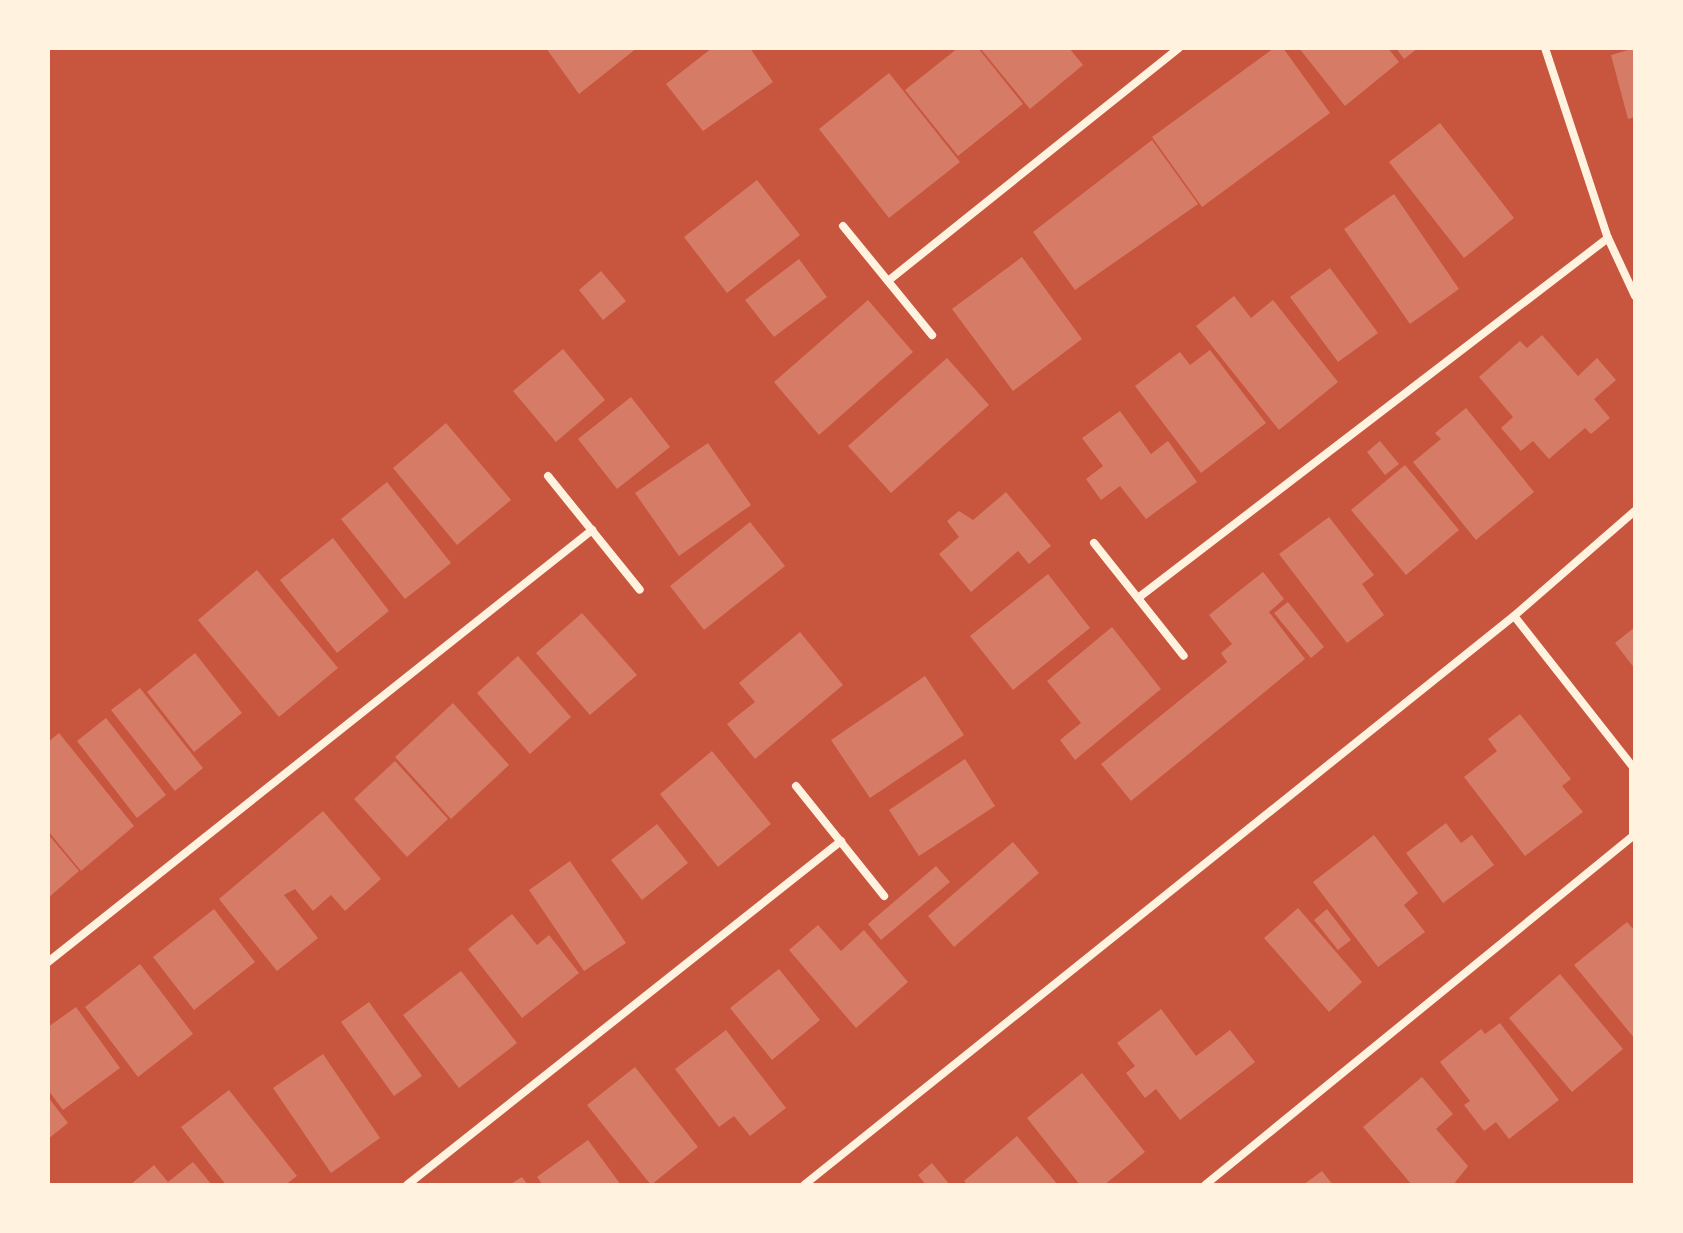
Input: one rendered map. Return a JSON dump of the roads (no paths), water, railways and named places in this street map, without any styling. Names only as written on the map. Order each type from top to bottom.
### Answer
[{"type":"street","points":[[888,281],[1179,48]]},
{"type":"street","points":[[1545,48],[1608,238],[1635,296]]},
{"type":"street","points":[[843,226],[932,335]]},
{"type":"street","points":[[1138,598],[1608,238]]},
{"type":"street","points":[[548,476],[640,590]]},
{"type":"street","points":[[804,1185],[1514,616],[1635,511]]},
{"type":"street","points":[[48,962],[592,530]]},
{"type":"street","points":[[1094,543],[1184,656]]},
{"type":"street","points":[[1205,1185],[1633,836],[1633,767],[1514,616]]},
{"type":"street","points":[[796,786],[884,896]]},
{"type":"street","points":[[407,1185],[841,841]]}]
